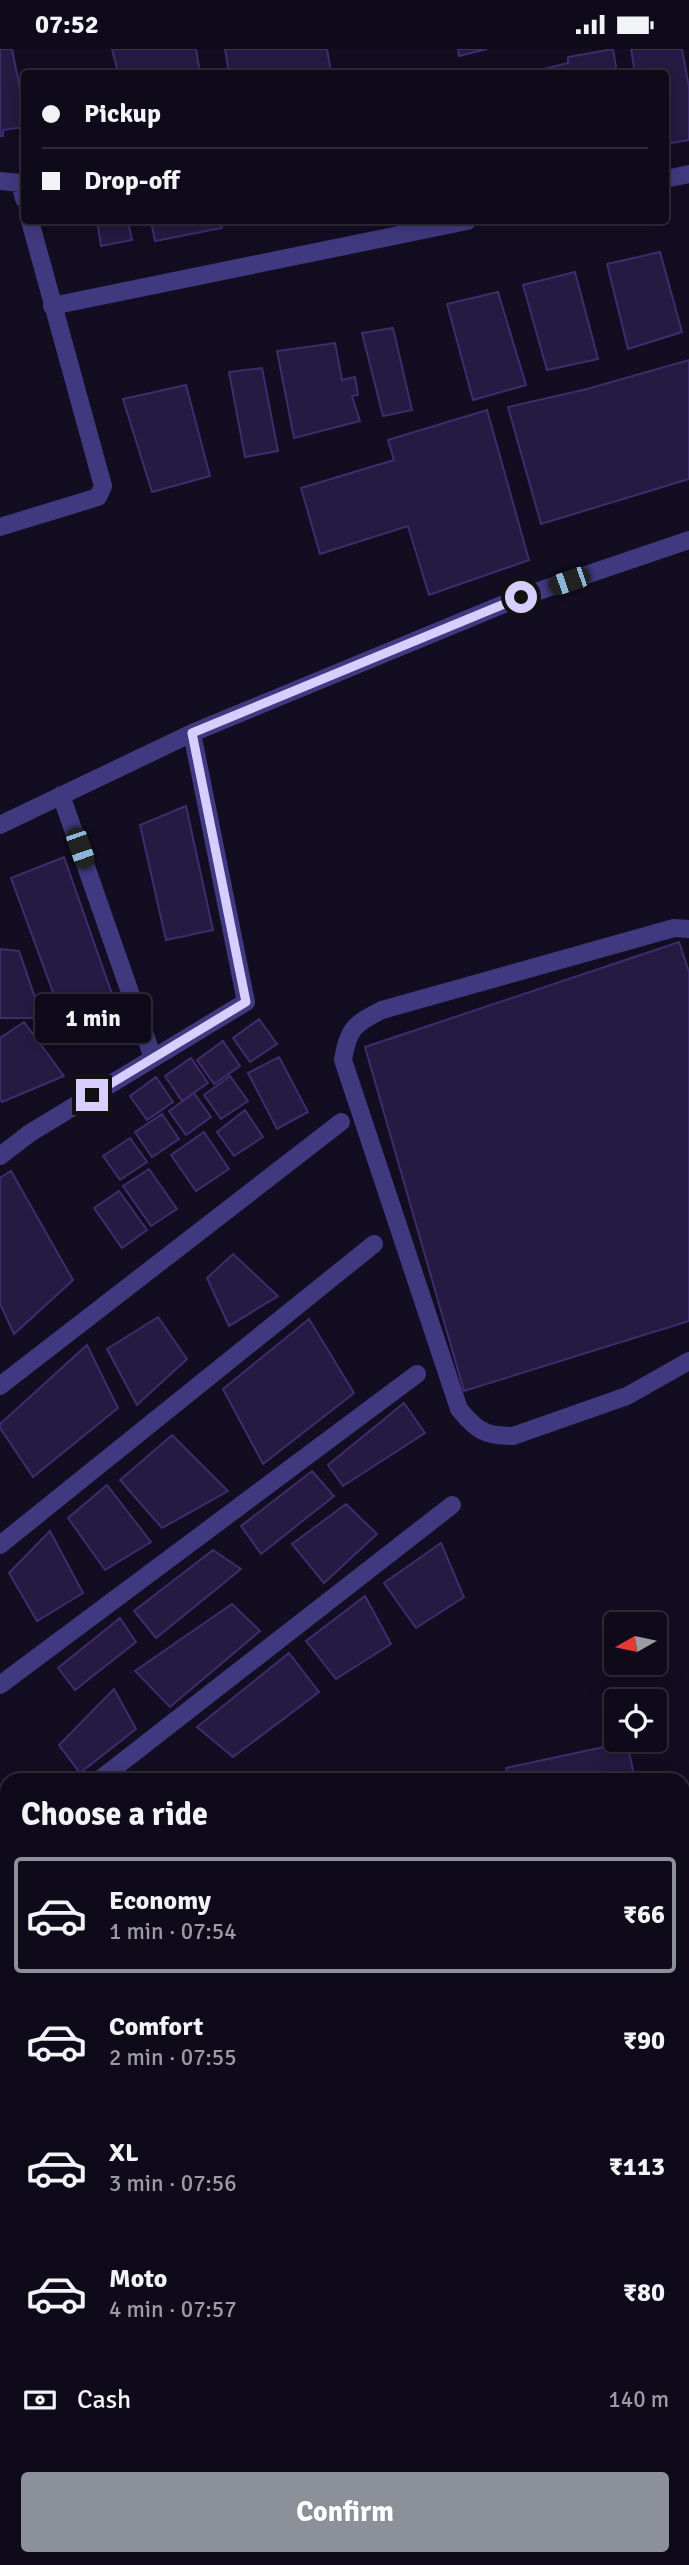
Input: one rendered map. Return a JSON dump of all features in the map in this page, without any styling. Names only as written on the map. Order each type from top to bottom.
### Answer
[{"type":"street","points":[[669,178],[689,174]]},
{"type":"street","points":[[0,181],[20,183],[21,187]]},
{"type":"street","points":[[0,527],[97,497],[103,485],[31,224]]},
{"type":"street","points":[[52,306],[452,224]]},
{"type":"street","points":[[1,821],[192,733],[521,597],[689,540]]},
{"type":"street","points":[[0,1156],[30,1133],[246,1002],[192,733]]},
{"type":"street","points":[[61,795],[153,1058]]},
{"type":"street","points":[[689,929],[674,927],[382,1010],[363,1020],[347,1037],[343,1060],[459,1409],[474,1428],[494,1436],[513,1436],[627,1396],[689,1361]]},
{"type":"street","points":[[0,1386],[341,1122]]},
{"type":"street","points":[[0,1545],[374,1244]]},
{"type":"street","points":[[0,1685],[417,1374]]},
{"type":"street","points":[[108,1773],[452,1505]]},
{"type":"building","points":[[0,49],[12,49],[21,94],[21,127],[3,130],[3,136],[0,136]]},
{"type":"building","points":[[112,49],[196,49],[200,70],[117,70]]},
{"type":"building","points":[[225,49],[327,49],[331,70],[228,70]]},
{"type":"building","points":[[458,49],[487,49],[459,56]]},
{"type":"building","points":[[613,49],[616,70],[544,70],[568,63],[568,57]]},
{"type":"building","points":[[631,49],[682,49],[689,87],[689,140],[669,143],[669,70],[634,70]]},
{"type":"building","points":[[97,224],[129,224],[132,240],[101,246]]},
{"type":"building","points":[[152,224],[221,224],[222,228],[155,241]]},
{"type":"building","points":[[660,252],[682,332],[628,349],[607,264]]},
{"type":"building","points":[[575,272],[598,359],[547,370],[523,285]]},
{"type":"building","points":[[498,292],[526,385],[473,400],[447,304]]},
{"type":"building","points":[[393,328],[412,410],[383,416],[362,333]]},
{"type":"building","points":[[335,343],[342,380],[355,377],[358,395],[352,396],[360,421],[294,438],[277,351]]},
{"type":"building","points":[[689,360],[689,479],[541,524],[508,407],[587,389]]},
{"type":"building","points":[[262,368],[278,451],[245,457],[229,372]]},
{"type":"building","points":[[186,385],[210,476],[152,492],[123,399]]},
{"type":"building","points":[[487,410],[529,560],[429,595],[408,526],[320,554],[301,488],[394,460],[388,440]]},
{"type":"building","points":[[186,806],[213,930],[166,940],[140,825]]},
{"type":"building","points":[[64,857],[125,1031],[72,1044],[11,878]]},
{"type":"building","points":[[679,942],[689,972],[689,1321],[464,1391],[365,1047]]},
{"type":"building","points":[[0,949],[19,951],[42,1018],[0,1018]]},
{"type":"building","points":[[259,1019],[277,1044],[250,1062],[233,1038]]},
{"type":"building","points":[[24,1022],[64,1076],[2,1102],[0,1038]]},
{"type":"building","points":[[223,1041],[240,1066],[214,1084],[197,1060]]},
{"type":"building","points":[[279,1057],[308,1112],[277,1129],[248,1073]]},
{"type":"building","points":[[191,1058],[208,1083],[182,1101],[165,1076]]},
{"type":"building","points":[[230,1076],[248,1101],[221,1119],[204,1095]]},
{"type":"building","points":[[156,1077],[173,1102],[147,1120],[130,1096]]},
{"type":"building","points":[[194,1093],[211,1117],[186,1135],[169,1111]]},
{"type":"building","points":[[245,1110],[263,1137],[234,1156],[217,1132]]},
{"type":"building","points":[[162,1114],[179,1139],[152,1157],[135,1132]]},
{"type":"building","points":[[204,1132],[229,1169],[196,1191],[171,1155]]},
{"type":"building","points":[[130,1138],[147,1162],[120,1180],[103,1156]]},
{"type":"building","points":[[149,1169],[177,1209],[151,1226],[123,1186]]},
{"type":"building","points":[[11,1171],[73,1280],[14,1334],[0,1304],[0,1178]]},
{"type":"building","points":[[119,1191],[147,1230],[122,1248],[94,1208]]},
{"type":"building","points":[[233,1254],[278,1296],[229,1326],[207,1278]]},
{"type":"building","points":[[158,1317],[187,1359],[137,1405],[107,1349]]},
{"type":"building","points":[[309,1319],[354,1393],[263,1464],[223,1389]]},
{"type":"building","points":[[87,1345],[118,1408],[33,1477],[0,1428],[0,1424]]},
{"type":"building","points":[[404,1403],[425,1433],[343,1486],[328,1465]]},
{"type":"building","points":[[172,1435],[228,1491],[162,1528],[120,1480]]},
{"type":"building","points":[[312,1471],[334,1496],[261,1554],[241,1526]]},
{"type":"building","points":[[107,1485],[151,1542],[105,1570],[68,1518]]},
{"type":"building","points":[[346,1504],[377,1534],[324,1583],[292,1544]]},
{"type":"building","points":[[50,1531],[83,1593],[37,1621],[9,1573]]},
{"type":"building","points":[[441,1543],[464,1597],[416,1628],[384,1583]]},
{"type":"building","points":[[213,1550],[241,1569],[156,1638],[134,1611]]},
{"type":"building","points":[[365,1596],[391,1644],[336,1679],[306,1641]]},
{"type":"building","points":[[232,1604],[260,1631],[170,1707],[135,1671]]},
{"type":"building","points":[[120,1618],[136,1642],[75,1690],[58,1668]]},
{"type":"building","points":[[289,1653],[319,1692],[233,1757],[197,1727]]},
{"type":"building","points":[[114,1689],[136,1729],[80,1773],[59,1745]]},
{"type":"building","points":[[604,1747],[604,1752],[629,1752],[634,1773],[507,1773],[506,1768]]},
{"type":"route","points":[[92,1095],[246,1002],[192,733],[521,597]]}]
